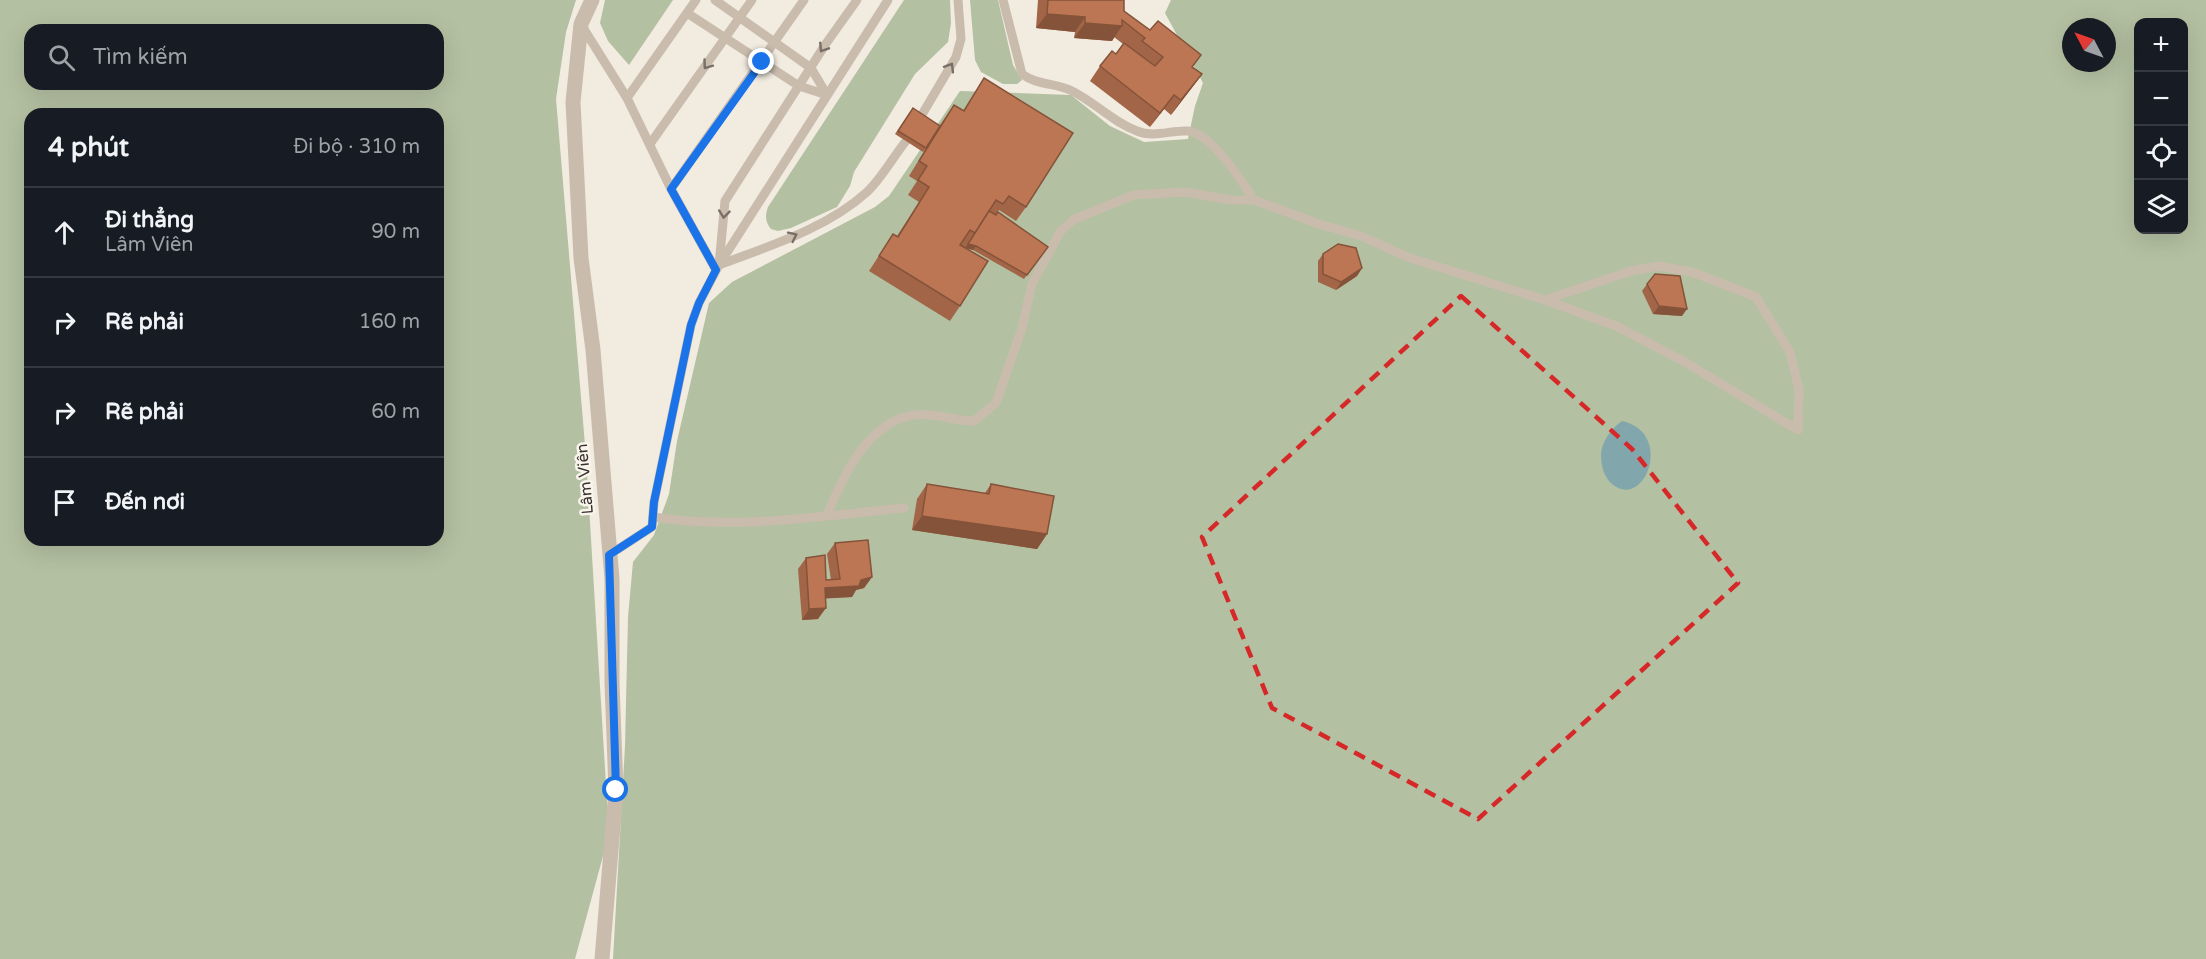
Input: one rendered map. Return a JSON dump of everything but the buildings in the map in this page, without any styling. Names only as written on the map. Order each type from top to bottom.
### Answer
[{"type":"street","name":"Lâm Viên","points":[[592,0],[581,24],[573,102],[581,258],[593,350],[609,555],[616,790],[602,959]]},
{"type":"lane","points":[[627,98],[696,0]]},
{"type":"lane","points":[[715,0],[811,68],[827,95]]},
{"type":"lane","points":[[650,144],[752,0]]},
{"type":"lane","points":[[671,189],[804,0]]},
{"type":"lane","points":[[717,268],[725,201],[857,0]]},
{"type":"lane","points":[[609,555],[652,527],[654,502],[691,325],[699,303],[717,268],[888,0]]},
{"type":"lane","points":[[920,118],[956,57],[961,39],[958,0]]},
{"type":"lane","points":[[1003,0],[1022,74],[1029,79],[1069,89],[1111,117],[1139,132],[1165,134],[1186,131],[1196,133],[1221,155],[1254,200]]},
{"type":"lane","points":[[687,13],[799,86],[827,95]]},
{"type":"lane","points":[[581,24],[627,98],[671,189],[717,268]]},
{"type":"lane","points":[[717,268],[781,242],[838,214],[869,190],[906,141]]},
{"type":"lane","points":[[827,515],[840,482],[867,442],[891,423],[914,415],[974,421],[996,403],[1022,328],[1032,284],[1060,232],[1073,220],[1133,195],[1185,192],[1231,200],[1254,200],[1319,224],[1361,236],[1410,258],[1545,300],[1616,326],[1685,362],[1798,430],[1799,390],[1790,352],[1756,297],[1692,272],[1658,266],[1631,271],[1545,300]]},
{"type":"lane","points":[[653,517],[687,522],[720,523],[904,508]]},
{"type":"highlighted area","points":[[1461,296],[1632,449],[1738,583],[1478,819],[1272,708],[1202,537]]},
{"type":"green space","points":[[0,0],[576,0],[566,32],[556,99],[586,457],[609,834],[575,959],[0,959]]},
{"type":"green space","points":[[605,0],[673,0],[629,65],[608,41],[600,23]]},
{"type":"green space","points":[[904,0],[950,0],[951,23],[948,42],[915,74],[854,172],[850,186],[837,207],[791,228],[778,231],[771,229],[766,218],[768,207]]},
{"type":"green space","points":[[970,0],[998,0],[1013,65],[1022,80],[1017,84],[1003,84],[981,72],[975,60]]},
{"type":"green space","points":[[1171,0],[2206,0],[2206,959],[613,959],[625,746],[628,617],[633,562],[654,535],[669,494],[677,441],[709,303],[732,282],[875,207],[889,196],[960,91],[1071,95],[1110,126],[1144,142],[1188,139],[1203,83],[1165,13]]},
{"type":"water","points":[[1622,421],[1638,428],[1647,440],[1651,453],[1649,467],[1643,479],[1635,487],[1624,490],[1612,484],[1607,478],[1602,467],[1601,455],[1608,436]]},
{"type":"route","points":[[616,790],[612,683],[612,579],[609,555],[652,527],[654,502],[691,325],[699,303],[716,270],[671,189],[762,62]]}]
